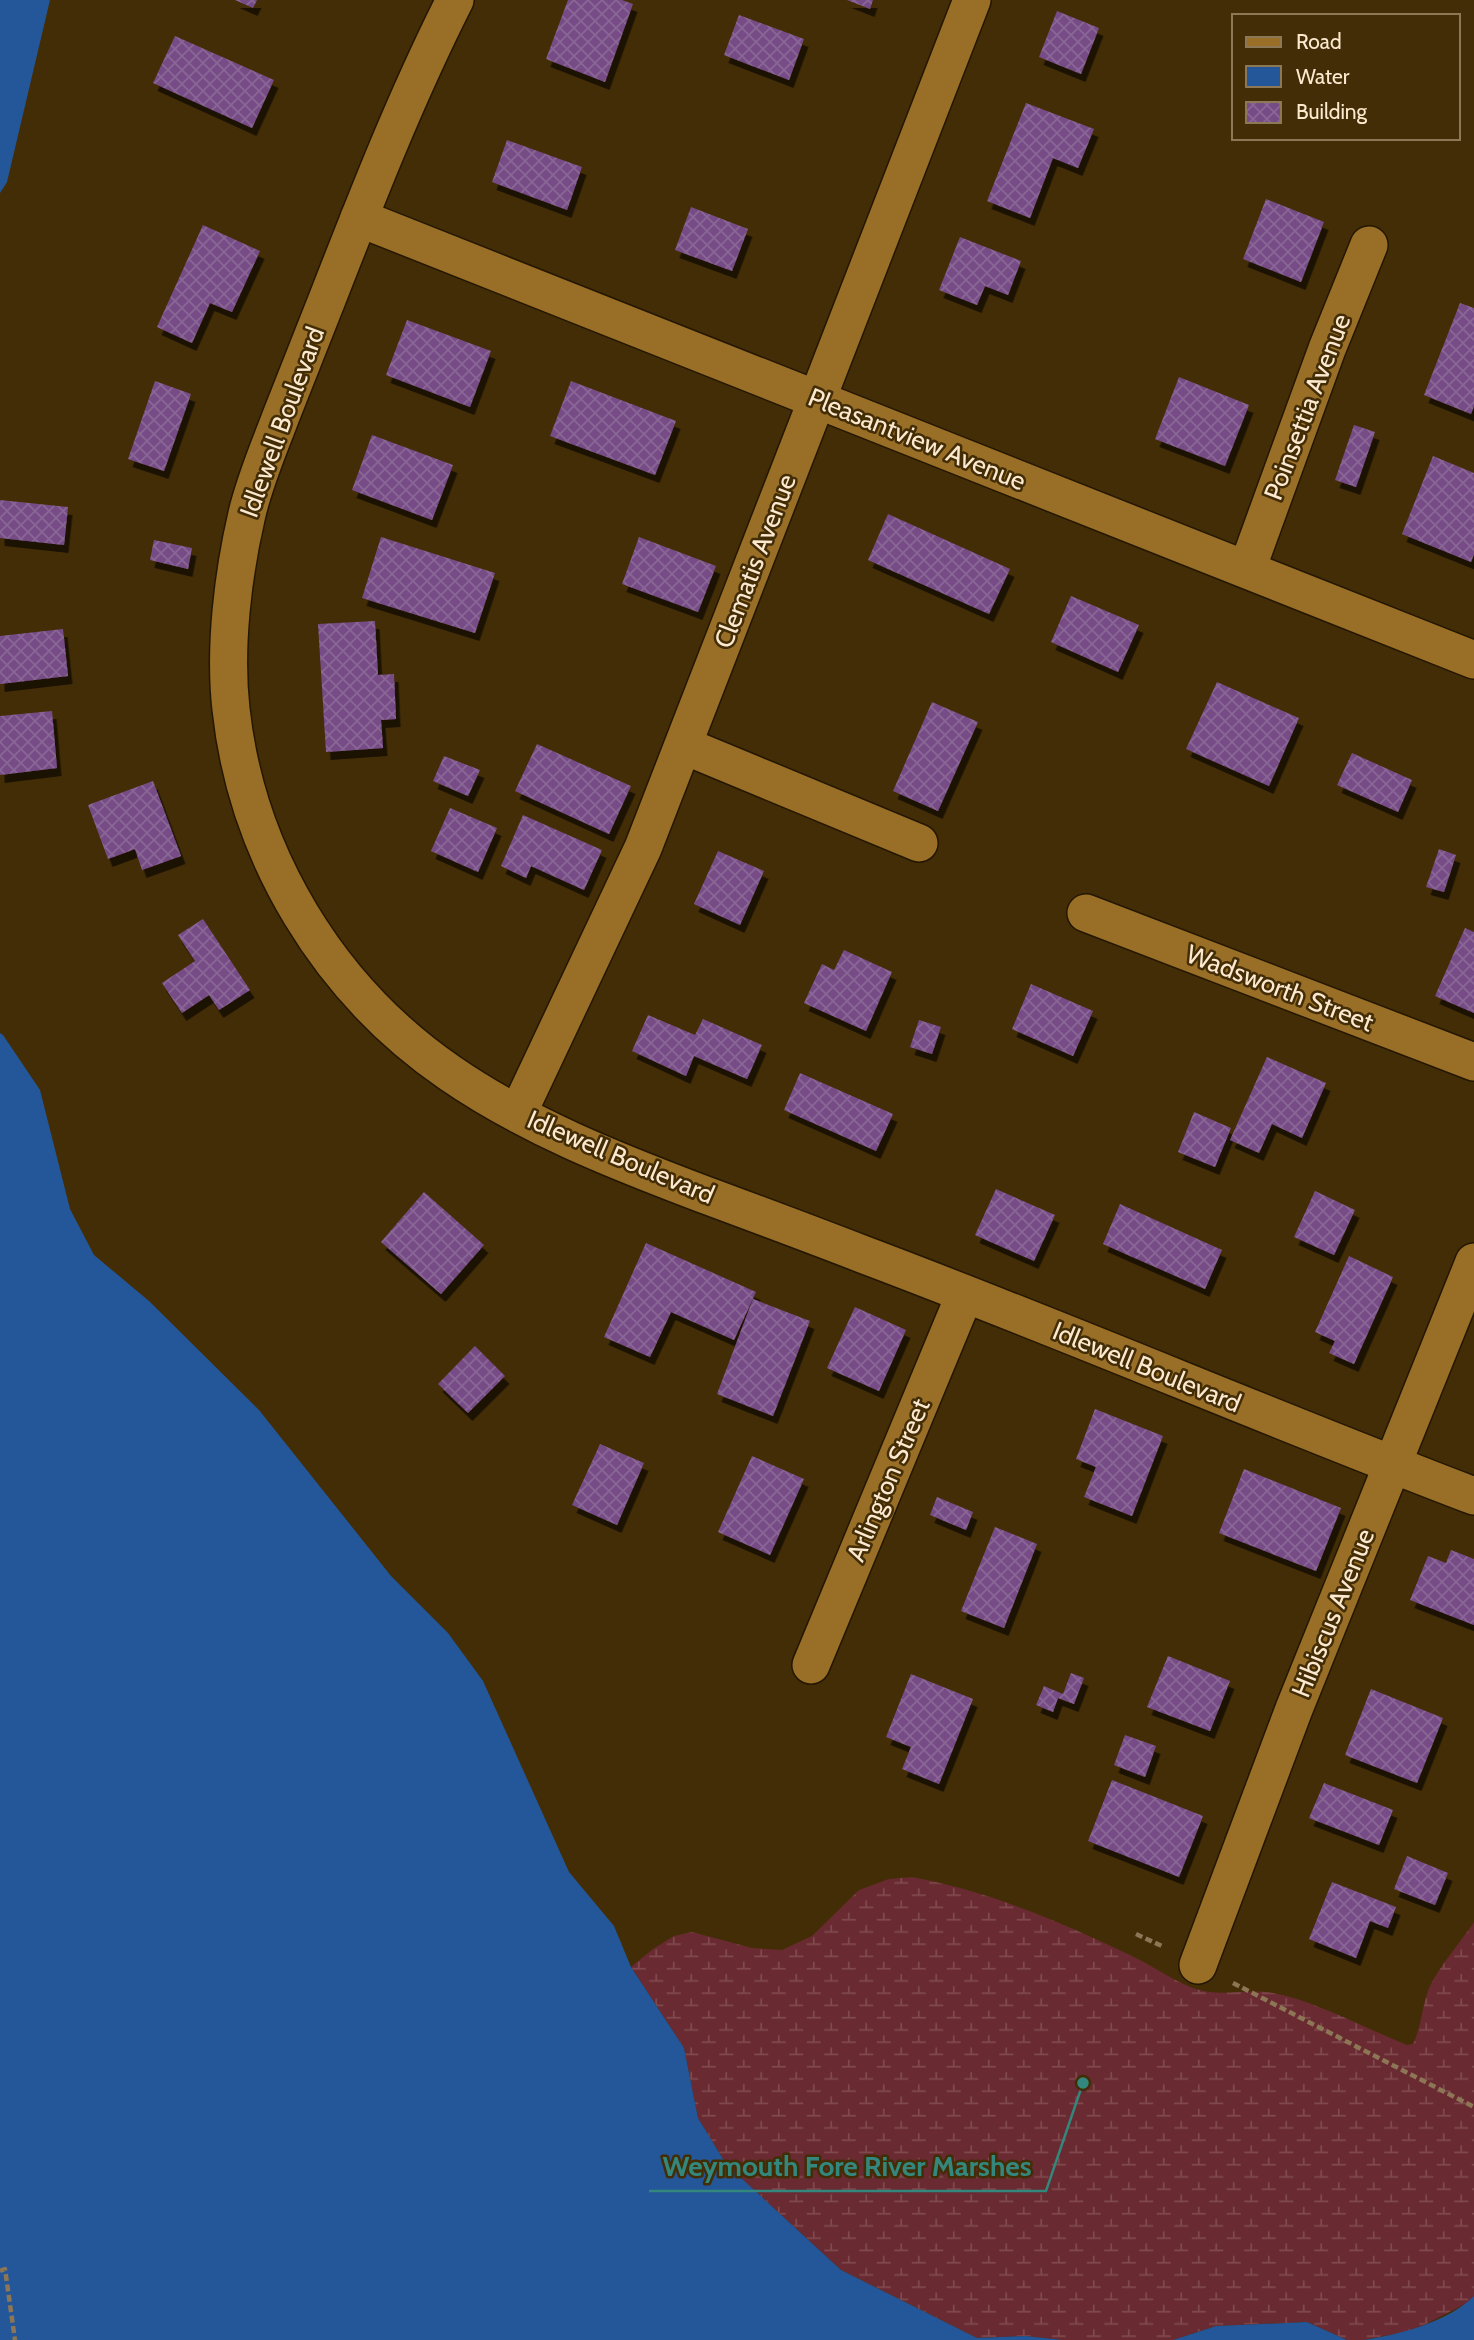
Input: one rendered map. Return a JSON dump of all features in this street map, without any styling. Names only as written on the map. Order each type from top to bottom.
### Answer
[{"type":"street","name":"Idlewell Boulevard","points":[[455,0],[402,114],[268,450],[247,512],[236,576],[230,637],[231,715],[243,772],[260,828],[286,889],[321,947],[365,1001],[419,1050],[482,1094],[587,1148],[965,1294],[1474,1496]]},
{"type":"street","name":"Clematis Avenue","points":[[518,1113],[630,880],[685,746],[816,399],[972,0]]},
{"type":"street","name":"Pleasantview Avenue","points":[[359,218],[1474,660]]},
{"type":"street","name":"Poinsettia Avenue","points":[[1247,569],[1327,349],[1369,244]]},
{"type":"street","points":[[685,746],[919,843]]},
{"type":"street","name":"Wadsworth Street","points":[[1086,913],[1474,1062]]},
{"type":"street","name":"Hibiscus Avenue","points":[[1198,1965],[1294,1709],[1474,1262]]},
{"type":"street","name":"Arlington Street","points":[[811,1665],[965,1294]]},
{"type":"path","points":[[1136,1934],[1474,2107]]},
{"type":"path","points":[[0,2271],[5,2269],[15,2340]]},
{"type":"green space","points":[[912,1877],[969,1890],[1051,1920],[1132,1956],[1193,1988],[1213,1992],[1263,1992],[1289,1997],[1322,2008],[1407,2045],[1413,2044],[1430,1986],[1474,1922],[1474,2296],[1467,2303],[1422,2326],[1363,2340],[1347,2340],[1307,2322],[1216,2326],[1173,2340],[1063,2340],[1025,2336],[977,2338],[841,2270],[726,2164],[698,2118],[684,2048],[631,1967],[674,1936],[692,1932],[752,1948],[782,1950],[812,1936],[859,1890],[889,1879]]},
{"type":"water","points":[[0,0],[50,0],[7,182],[0,193]]},
{"type":"water","points":[[0,1033],[40,1090],[70,1209],[94,1255],[149,1301],[259,1410],[391,1576],[448,1633],[483,1681],[569,1872],[614,1926],[631,1967],[684,2048],[698,2118],[726,2164],[841,2270],[977,2338],[1025,2336],[1063,2340],[0,2340]]},
{"type":"water","points":[[1474,2296],[1474,2340],[1363,2340],[1422,2326],[1451,2313]]},
{"type":"water","points":[[1307,2322],[1347,2340],[1173,2340],[1216,2326]]},
{"type":"building","points":[[235,0],[257,0],[253,8]]},
{"type":"building","points":[[568,0],[622,0],[633,4],[605,82],[546,59]]},
{"type":"building","points":[[847,0],[873,0],[870,9]]},
{"type":"building","points":[[1057,11],[1099,28],[1081,74],[1039,57]]},
{"type":"building","points":[[739,15],[804,39],[789,80],[724,55]]},
{"type":"building","points":[[175,36],[274,80],[252,128],[153,83]]},
{"type":"building","points":[[1026,103],[1094,129],[1078,168],[1053,158],[1030,218],[987,201]]},
{"type":"building","points":[[507,140],[582,167],[567,210],[492,182]]},
{"type":"building","points":[[1266,199],[1324,222],[1301,282],[1243,259]]},
{"type":"building","points":[[691,207],[748,229],[732,271],[675,250]]},
{"type":"building","points":[[203,225],[260,251],[232,312],[210,303],[192,343],[157,327]]},
{"type":"building","points":[[960,237],[1021,261],[1008,295],[985,286],[977,305],[939,290]]},
{"type":"building","points":[[1460,303],[1474,308],[1474,406],[1471,414],[1424,395]]},
{"type":"building","points":[[407,320],[491,351],[470,407],[386,375]]},
{"type":"building","points":[[1179,377],[1249,405],[1225,466],[1155,439]]},
{"type":"building","points":[[155,381],[191,394],[164,471],[128,459]]},
{"type":"building","points":[[571,381],[676,421],[655,475],[550,436]]},
{"type":"building","points":[[1354,425],[1375,432],[1356,487],[1335,480]]},
{"type":"building","points":[[372,435],[453,465],[432,520],[352,490]]},
{"type":"building","points":[[1433,456],[1474,473],[1474,554],[1471,562],[1402,534]]},
{"type":"building","points":[[0,500],[68,507],[64,545],[0,538]]},
{"type":"building","points":[[888,514],[1010,569],[989,614],[868,560]]},
{"type":"building","points":[[381,537],[495,573],[475,633],[362,598]]},
{"type":"building","points":[[639,537],[716,566],[698,612],[622,584]]},
{"type":"building","points":[[154,540],[192,548],[188,569],[150,560]]},
{"type":"building","points":[[1071,596],[1139,625],[1118,672],[1051,642]]},
{"type":"building","points":[[375,621],[378,675],[394,674],[396,719],[381,720],[383,748],[326,752],[318,624]]},
{"type":"building","points":[[63,629],[68,676],[0,684],[0,636]]},
{"type":"building","points":[[1217,682],[1299,718],[1269,786],[1186,749]]},
{"type":"building","points":[[932,702],[978,722],[938,811],[893,791]]},
{"type":"building","points":[[52,711],[57,768],[0,775],[0,716]]},
{"type":"building","points":[[537,744],[631,786],[609,834],[515,791]]},
{"type":"building","points":[[1352,753],[1412,780],[1398,812],[1337,785]]},
{"type":"building","points":[[444,756],[480,770],[468,796],[433,781]]},
{"type":"building","points":[[153,781],[181,856],[142,870],[135,849],[108,859],[88,805]]},
{"type":"building","points":[[450,808],[497,828],[478,872],[431,851]]},
{"type":"building","points":[[523,815],[602,850],[584,890],[531,866],[526,878],[501,866]]},
{"type":"building","points":[[1439,849],[1456,855],[1444,892],[1426,887]]},
{"type":"building","points":[[718,851],[764,871],[740,925],[694,904]]},
{"type":"building","points":[[203,919],[250,990],[219,1010],[209,995],[182,1013],[162,983],[195,961],[178,935]]},
{"type":"building","points":[[1465,928],[1474,932],[1474,1013],[1435,996]]},
{"type":"building","points":[[844,950],[892,972],[866,1031],[804,1003],[822,964],[834,970]]},
{"type":"building","points":[[1031,984],[1093,1011],[1073,1056],[1012,1029]]},
{"type":"building","points":[[648,1015],[695,1035],[703,1019],[762,1045],[747,1079],[694,1056],[686,1076],[632,1051]]},
{"type":"building","points":[[919,1020],[941,1027],[932,1054],[910,1047]]},
{"type":"building","points":[[1267,1057],[1326,1083],[1302,1138],[1272,1124],[1259,1153],[1230,1140]]},
{"type":"building","points":[[800,1073],[893,1114],[876,1151],[784,1110]]},
{"type":"building","points":[[1194,1112],[1231,1128],[1215,1167],[1178,1152]]},
{"type":"building","points":[[996,1189],[1055,1215],[1034,1261],[975,1235]]},
{"type":"building","points":[[1315,1191],[1355,1210],[1334,1255],[1294,1237]]},
{"type":"building","points":[[424,1192],[484,1245],[441,1294],[381,1242]]},
{"type":"building","points":[[1120,1204],[1222,1250],[1205,1289],[1103,1244]]},
{"type":"building","points":[[646,1243],[756,1292],[734,1340],[671,1312],[650,1357],[604,1337]]},
{"type":"building","points":[[1349,1256],[1393,1277],[1354,1364],[1329,1353],[1335,1341],[1315,1332]]},
{"type":"building","points":[[753,1299],[810,1321],[773,1416],[717,1394]]},
{"type":"building","points":[[855,1307],[906,1330],[879,1391],[827,1368]]},
{"type":"building","points":[[475,1346],[505,1376],[468,1413],[438,1384]]},
{"type":"building","points":[[1095,1409],[1163,1436],[1132,1516],[1084,1497],[1096,1467],[1076,1459]]},
{"type":"building","points":[[600,1444],[644,1463],[617,1525],[572,1505]]},
{"type":"building","points":[[752,1456],[804,1479],[770,1555],[718,1532]]},
{"type":"building","points":[[1244,1469],[1341,1508],[1316,1571],[1219,1533]]},
{"type":"building","points":[[937,1497],[973,1512],[966,1530],[930,1515]]},
{"type":"building","points":[[995,1527],[1037,1544],[1004,1628],[961,1611]]},
{"type":"building","points":[[1451,1550],[1474,1559],[1474,1625],[1410,1600],[1428,1556],[1446,1563]]},
{"type":"building","points":[[1168,1656],[1230,1681],[1210,1731],[1147,1707]]},
{"type":"building","points":[[1071,1673],[1084,1678],[1074,1704],[1058,1698],[1053,1712],[1036,1705],[1044,1686],[1063,1694]]},
{"type":"building","points":[[911,1674],[973,1699],[939,1784],[902,1769],[911,1747],[886,1737]]},
{"type":"building","points":[[1371,1689],[1443,1718],[1417,1783],[1345,1755]]},
{"type":"building","points":[[1125,1735],[1156,1746],[1145,1777],[1114,1765]]},
{"type":"building","points":[[1112,1780],[1203,1816],[1179,1877],[1088,1841]]},
{"type":"building","points":[[1324,1783],[1393,1810],[1379,1845],[1309,1818]]},
{"type":"building","points":[[1407,1856],[1448,1873],[1435,1905],[1394,1889]]},
{"type":"building","points":[[1332,1882],[1396,1907],[1388,1928],[1370,1921],[1356,1958],[1309,1939]]},
{"type":"place","name":"Weymouth Fore River Marshes","points":[[1083,2083]]}]
